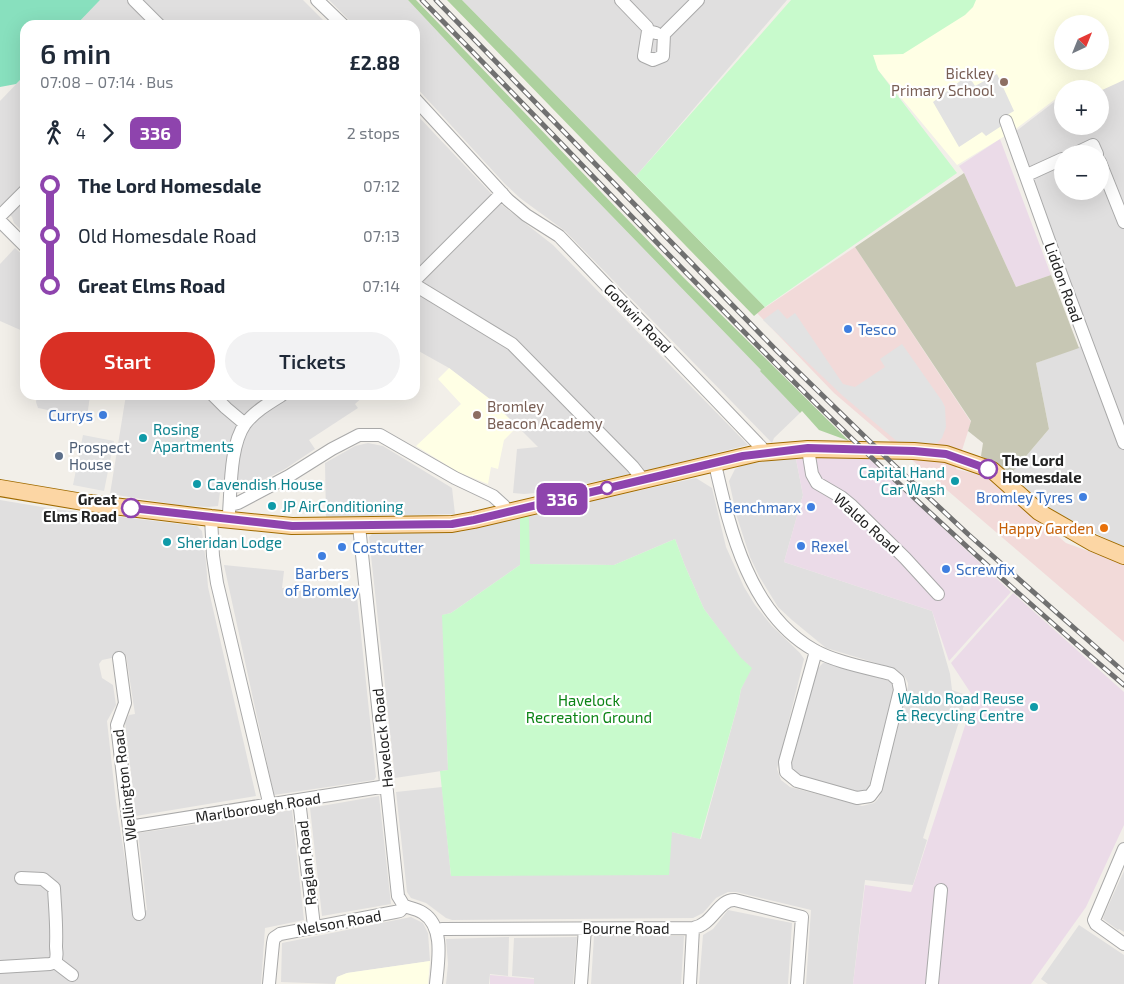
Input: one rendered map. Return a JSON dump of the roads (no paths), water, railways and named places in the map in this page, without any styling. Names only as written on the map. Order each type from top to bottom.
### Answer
[{"type":"main road","points":[[0,488],[89,503],[211,518],[229,513],[292,526],[452,524],[743,456],[808,448],[914,451],[946,454],[992,470],[1039,512],[1093,543],[1124,556]]},
{"type":"street","points":[[134,0],[154,20]]},
{"type":"street","points":[[317,0],[338,20]]},
{"type":"street","points":[[621,0],[647,27],[644,56],[653,60],[663,56],[664,34],[698,0]]},
{"type":"street","points":[[648,31],[664,34]]},
{"type":"street","name":"Godwin Road","points":[[420,104],[502,193],[526,215],[559,236],[761,447],[764,453]]},
{"type":"street","name":"Liddon Road","points":[[1006,121],[1124,443]]},
{"type":"street","points":[[1027,175],[1054,163]]},
{"type":"street","points":[[1109,184],[1124,222]]},
{"type":"street","points":[[420,275],[502,193]]},
{"type":"street","points":[[0,216],[20,195]]},
{"type":"street","points":[[0,221],[20,241]]},
{"type":"street","points":[[420,288],[512,344],[633,467],[640,476],[640,481]]},
{"type":"street","points":[[218,400],[245,424]]},
{"type":"street","points":[[229,513],[234,456],[238,440],[245,424],[252,416],[275,400]]},
{"type":"street","points":[[229,513],[238,502],[289,476],[332,449],[359,435],[380,435],[455,478],[493,496],[504,506],[505,512]]},
{"type":"street","name":"Waldo Road","points":[[808,448],[812,474],[817,483],[841,496],[852,506],[905,558],[938,594]]},
{"type":"street","points":[[715,464],[741,559],[751,581],[776,618],[803,643],[816,651],[891,674],[898,680],[900,685],[876,788],[870,796],[857,798],[797,781],[788,775],[784,768],[816,651]]},
{"type":"street","points":[[211,518],[213,556],[217,583],[269,802]]},
{"type":"street","name":"Havelock Road","points":[[359,526],[398,896],[404,906]]},
{"type":"street","name":"Wellington Road","points":[[119,658],[125,702],[116,725],[140,914]]},
{"type":"street","name":"Marlborough Road","points":[[129,827],[265,805],[269,802],[273,804],[387,786]]},
{"type":"street","name":"Raglan Road","points":[[299,800],[314,926]]},
{"type":"street","points":[[1124,849],[1094,920],[1096,924],[1124,944]]},
{"type":"street","points":[[21,878],[44,879],[54,888],[58,936],[55,962]]},
{"type":"street","points":[[932,984],[941,890]]},
{"type":"street","points":[[690,984],[693,928],[700,927],[706,923],[723,904],[731,900],[802,918],[797,984]]},
{"type":"street","points":[[404,906],[423,913],[429,918],[436,931],[438,956],[436,984]]},
{"type":"street","name":"Nelson Road","points":[[269,984],[274,938],[280,934],[400,911],[404,906]]},
{"type":"street","points":[[581,984],[585,928]]},
{"type":"street","name":"Bourne Road","points":[[436,931],[442,929],[693,928]]},
{"type":"street","points":[[0,967],[50,964],[55,962]]},
{"type":"street","points":[[55,962],[72,975]]},
{"type":"railway","points":[[422,0],[690,277],[821,409],[992,569],[1124,685]]},
{"type":"railway","points":[[436,0],[778,352],[969,535],[1124,672]]},
{"type":"place","name":"Bickley Primary School","points":[[1004,82]]},
{"type":"place","name":"Tesco","points":[[848,329]]},
{"type":"place","name":"Currys","points":[[103,415]]},
{"type":"place","name":"Bromley Beacon Academy","points":[[477,415]]},
{"type":"place","name":"Rosing Apartments","points":[[143,438]]},
{"type":"place","name":"Prospect House","points":[[59,456]]},
{"type":"place","name":"The Lord Homesdale","points":[[988,469]]},
{"type":"place","name":"Capital Hand Car Wash","points":[[955,481]]},
{"type":"place","name":"Cavendish House","points":[[197,484]]},
{"type":"place","name":"Bromley Tyres","points":[[1083,497]]},
{"type":"place","name":"JP AirConditioning","points":[[272,506]]},
{"type":"place","name":"Benchmarx","points":[[811,507]]},
{"type":"place","name":"Great Elms Road","points":[[131,508]]},
{"type":"place","name":"Happy Garden","points":[[1104,528]]},
{"type":"place","name":"Sheridan Lodge","points":[[167,542]]},
{"type":"place","name":"Rexel","points":[[801,546]]},
{"type":"place","name":"Costcutter","points":[[342,547]]},
{"type":"place","name":"Barbers of Bromley","points":[[322,556]]},
{"type":"place","name":"Screwfix","points":[[946,569]]},
{"type":"place","name":"Waldo Road Reuse & Recycling Centre","points":[[1034,707]]},
{"type":"park label","name":"Havelock Recreation Ground","points":[[589,708]]}]
